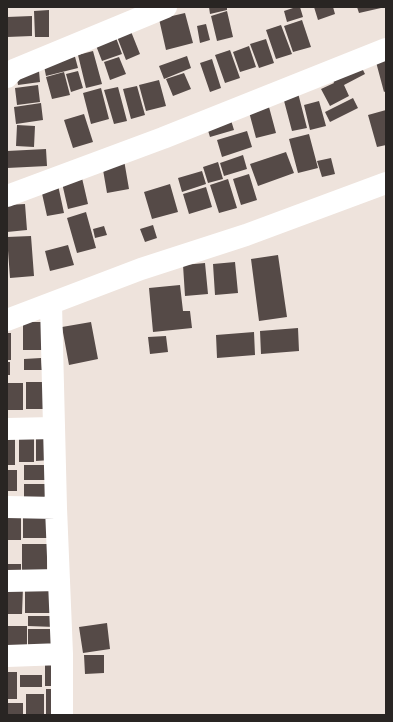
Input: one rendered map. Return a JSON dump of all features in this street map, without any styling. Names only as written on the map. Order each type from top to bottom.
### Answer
[{"type":"street","points":[[7,77],[14,70],[166,7]]},
{"type":"street","points":[[7,196],[163,138],[386,49]]},
{"type":"street","points":[[7,320],[141,269],[246,235],[386,183]]},
{"type":"street","points":[[51,304],[56,508],[62,654],[62,715]]},
{"type":"street","points":[[7,430],[54,428]]},
{"type":"street","points":[[7,507],[56,508]]},
{"type":"street","points":[[7,581],[59,580]]},
{"type":"street","points":[[7,656],[62,654]]},
{"type":"building","points":[[209,7],[227,7],[227,10],[210,14]]},
{"type":"building","points":[[300,7],[303,17],[287,22],[284,11]]},
{"type":"building","points":[[314,7],[333,7],[335,14],[318,20]]},
{"type":"building","points":[[357,7],[381,7],[381,8],[359,13]]},
{"type":"building","points":[[49,10],[49,37],[35,37],[34,11]]},
{"type":"building","points":[[227,11],[233,37],[217,41],[211,16]]},
{"type":"building","points":[[185,13],[193,43],[166,50],[159,19]]},
{"type":"building","points":[[32,16],[32,36],[7,37],[7,17]]},
{"type":"building","points":[[302,20],[311,47],[293,52],[284,26]]},
{"type":"building","points":[[206,24],[210,40],[200,43],[197,26]]},
{"type":"building","points":[[281,25],[292,54],[276,59],[266,30]]},
{"type":"building","points":[[130,29],[140,54],[126,60],[116,34]]},
{"type":"building","points":[[115,35],[122,54],[102,61],[95,43]]},
{"type":"building","points":[[266,39],[274,63],[259,68],[250,44]]},
{"type":"building","points":[[249,46],[256,67],[240,72],[233,52]]},
{"type":"building","points":[[230,50],[240,78],[225,83],[215,55]]},
{"type":"building","points":[[93,51],[102,84],[86,88],[78,55]]},
{"type":"building","points":[[74,53],[78,68],[46,76],[43,61]]},
{"type":"building","points":[[187,56],[191,68],[164,79],[159,66]]},
{"type":"building","points":[[119,57],[126,74],[110,80],[104,62]]},
{"type":"building","points":[[212,59],[221,88],[210,92],[200,63]]},
{"type":"building","points":[[386,59],[386,91],[384,92],[376,62]]},
{"type":"building","points":[[360,64],[365,74],[344,85],[349,96],[330,106],[321,89],[334,83],[332,78]]},
{"type":"building","points":[[39,71],[40,82],[18,85],[16,74]]},
{"type":"building","points":[[78,71],[83,88],[71,92],[66,74]]},
{"type":"building","points":[[64,72],[70,95],[52,99],[46,77]]},
{"type":"building","points":[[184,73],[191,89],[173,96],[166,79]]},
{"type":"building","points":[[159,80],[166,106],[146,111],[139,85]]},
{"type":"building","points":[[38,85],[40,102],[17,105],[15,88]]},
{"type":"building","points":[[137,86],[145,115],[131,119],[123,89]]},
{"type":"building","points":[[118,87],[127,121],[114,124],[104,90]]},
{"type":"building","points":[[101,88],[109,119],[91,124],[83,93]]},
{"type":"building","points":[[298,93],[307,128],[292,131],[283,97]]},
{"type":"building","points":[[353,98],[358,108],[330,122],[325,112]]},
{"type":"building","points":[[319,101],[326,126],[310,130],[304,105]]},
{"type":"building","points":[[41,103],[43,120],[16,124],[14,107]]},
{"type":"building","points":[[269,107],[276,133],[256,138],[249,112]]},
{"type":"building","points":[[386,110],[386,145],[377,147],[368,115]]},
{"type":"building","points":[[84,114],[93,142],[73,148],[64,120]]},
{"type":"building","points":[[230,117],[234,130],[210,137],[206,124]]},
{"type":"building","points":[[17,125],[35,126],[34,147],[16,146]]},
{"type":"building","points":[[247,131],[252,147],[222,157],[217,140]]},
{"type":"building","points":[[309,134],[318,168],[298,173],[289,139]]},
{"type":"building","points":[[46,149],[47,166],[7,168],[7,151]]},
{"type":"building","points":[[286,152],[294,173],[258,186],[250,164]]},
{"type":"building","points":[[243,155],[247,169],[224,176],[220,163]]},
{"type":"building","points":[[331,158],[335,174],[322,177],[317,161]]},
{"type":"building","points":[[124,160],[129,189],[107,193],[102,164]]},
{"type":"building","points":[[218,162],[223,179],[208,183],[203,167]]},
{"type":"building","points":[[202,171],[206,184],[182,192],[178,178]]},
{"type":"building","points":[[249,174],[257,200],[241,205],[233,179]]},
{"type":"building","points":[[82,178],[88,204],[68,209],[62,183]]},
{"type":"building","points":[[228,179],[237,208],[219,213],[210,185]]},
{"type":"building","points":[[170,184],[178,212],[152,219],[144,192]]},
{"type":"building","points":[[58,185],[64,213],[47,216],[41,189]]},
{"type":"building","points":[[206,187],[212,207],[189,214],[183,194]]},
{"type":"building","points":[[25,204],[27,230],[7,232],[7,205]]},
{"type":"building","points":[[86,212],[96,248],[77,253],[67,218]]},
{"type":"building","points":[[153,225],[157,238],[145,242],[140,229]]},
{"type":"building","points":[[104,226],[107,235],[95,238],[93,229]]},
{"type":"building","points":[[31,236],[34,276],[10,278],[7,237]]},
{"type":"building","points":[[68,245],[74,265],[50,271],[45,251]]},
{"type":"building","points":[[278,255],[287,317],[259,321],[251,259]]},
{"type":"building","points":[[235,262],[238,293],[215,295],[213,264]]},
{"type":"building","points":[[205,263],[208,294],[185,296],[183,265]]},
{"type":"building","points":[[180,285],[183,311],[190,311],[192,328],[153,332],[149,288]]},
{"type":"building","points":[[23,322],[49,322],[49,350],[23,350]]},
{"type":"building","points":[[91,322],[98,359],[69,365],[62,327]]},
{"type":"building","points":[[298,328],[299,351],[261,354],[260,331]]},
{"type":"building","points":[[254,332],[255,355],[217,358],[216,335]]},
{"type":"building","points":[[7,333],[11,333],[11,360],[7,360]]},
{"type":"building","points":[[166,336],[168,352],[150,354],[148,337]]},
{"type":"building","points":[[41,358],[42,370],[24,370],[24,359]]},
{"type":"building","points":[[7,362],[10,362],[10,375],[7,375]]},
{"type":"building","points":[[26,382],[45,382],[45,409],[26,409]]},
{"type":"building","points":[[7,383],[23,383],[23,410],[7,410]]},
{"type":"building","points":[[36,432],[50,432],[50,460],[36,461]]},
{"type":"building","points":[[19,435],[34,435],[34,462],[19,462]]},
{"type":"building","points":[[7,439],[15,439],[15,465],[7,465]]},
{"type":"building","points":[[24,465],[49,465],[49,480],[24,480]]},
{"type":"building","points":[[7,470],[17,470],[17,491],[7,491]]},
{"type":"building","points":[[24,484],[54,484],[54,501],[24,501]]},
{"type":"building","points":[[53,512],[54,538],[23,538],[23,513]]},
{"type":"building","points":[[7,515],[21,515],[21,540],[7,540]]},
{"type":"building","points":[[22,544],[47,544],[47,575],[22,575]]},
{"type":"building","points":[[7,564],[21,564],[21,579],[7,579]]},
{"type":"building","points":[[53,584],[52,613],[25,613],[25,585]]},
{"type":"building","points":[[7,587],[23,587],[22,614],[7,614]]},
{"type":"building","points":[[28,616],[55,616],[55,627],[28,626]]},
{"type":"building","points":[[107,623],[110,649],[83,653],[79,627]]},
{"type":"building","points":[[7,626],[27,626],[27,653],[7,652]]},
{"type":"building","points":[[28,629],[55,629],[55,650],[28,650]]},
{"type":"building","points":[[84,655],[104,655],[104,673],[85,674]]},
{"type":"building","points":[[45,661],[60,661],[60,686],[45,686]]},
{"type":"building","points":[[7,672],[17,672],[17,699],[7,699]]},
{"type":"building","points":[[20,675],[42,675],[42,687],[20,687]]},
{"type":"building","points":[[46,689],[58,689],[58,715],[46,715]]},
{"type":"building","points":[[26,694],[44,694],[44,715],[26,715]]},
{"type":"building","points":[[7,703],[23,703],[23,715],[7,715]]}]
